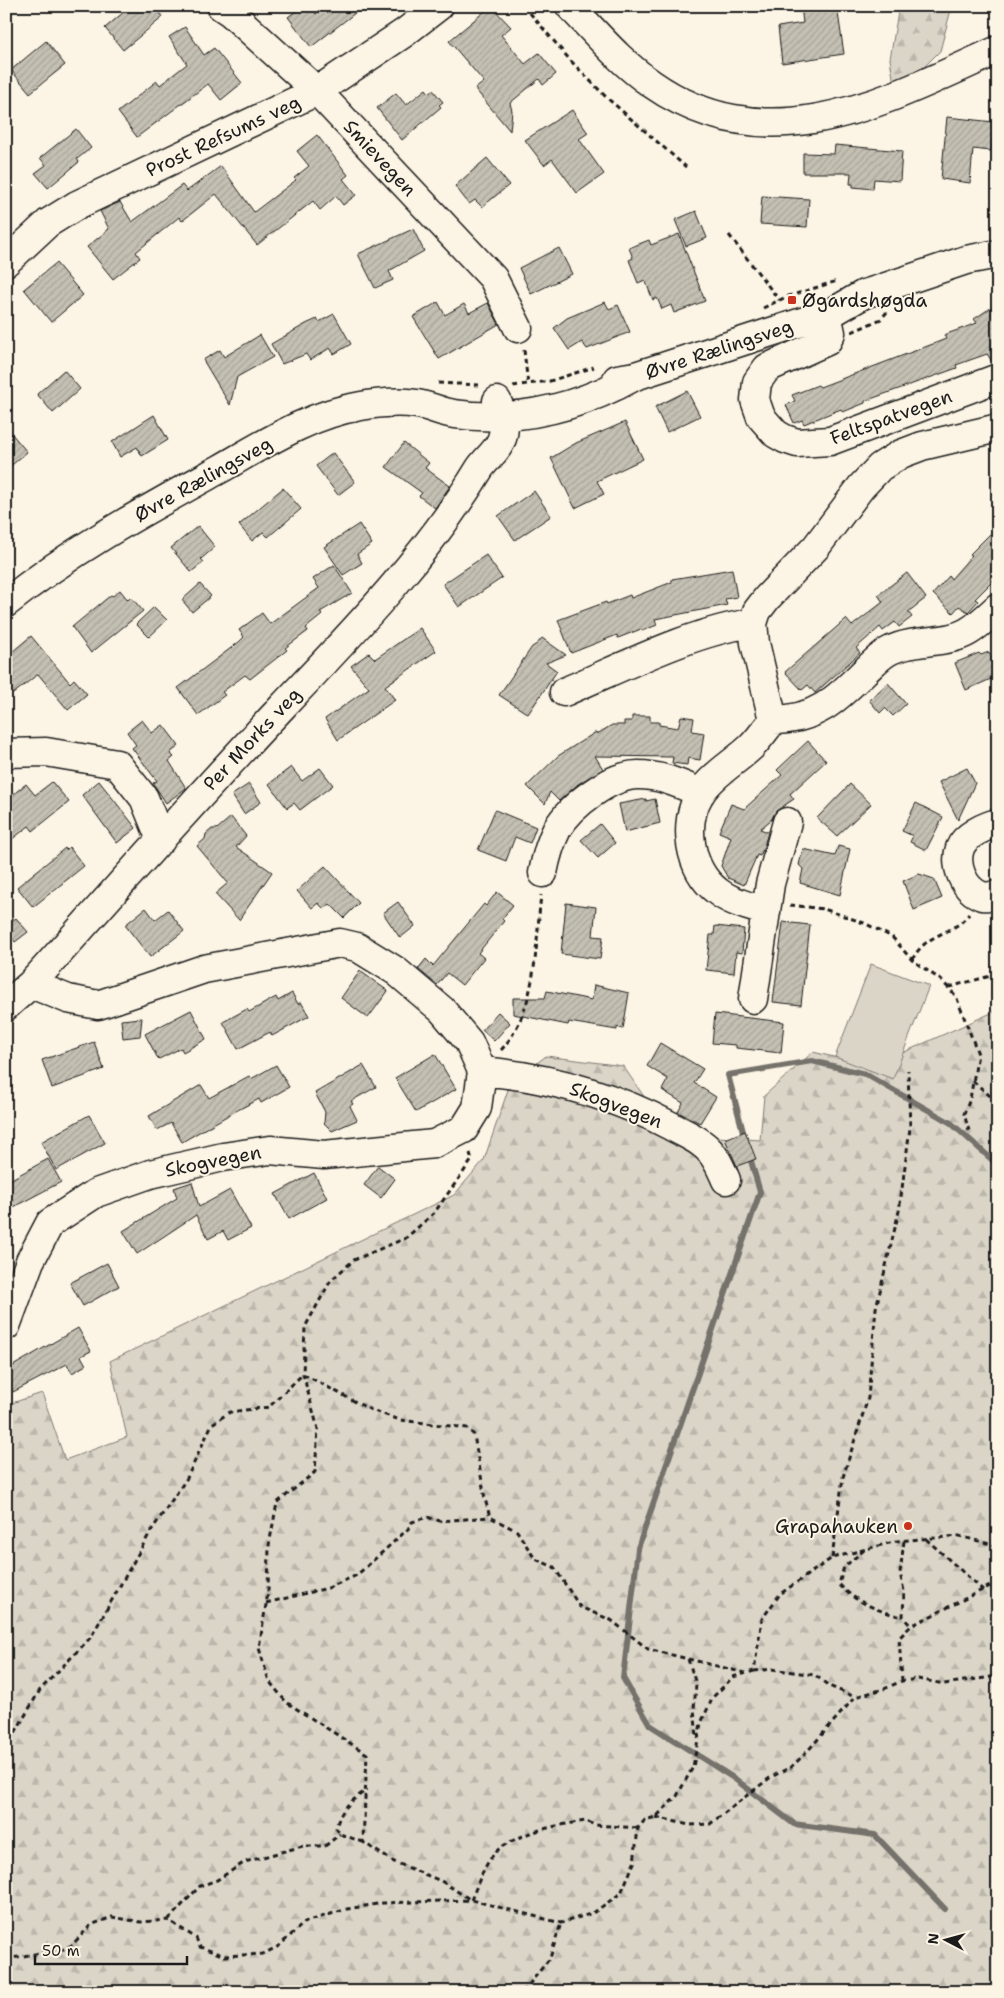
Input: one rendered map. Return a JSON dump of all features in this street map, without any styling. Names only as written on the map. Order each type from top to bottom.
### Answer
[{"type":"street","name":"Smievegen","points":[[221,6],[317,91],[493,278],[518,328]]},
{"type":"street","name":"Prost Refsums veg","points":[[6,262],[48,223],[77,205],[317,91],[404,33],[439,6]]},
{"type":"street","points":[[570,6],[627,65],[653,85],[704,112],[739,121],[772,124],[804,122],[840,114],[902,93],[998,50]]},
{"type":"street","name":"Øvre Rælingsveg","points":[[6,603],[50,570],[112,530],[298,426],[330,414],[360,406],[418,404],[453,400],[496,411],[602,381],[635,376],[830,321],[885,304],[971,273],[998,256]]},
{"type":"street","name":"Feltspatvegen","points":[[830,321],[822,344],[767,368],[757,382],[755,400],[761,417],[776,434],[785,439],[804,443],[830,441],[998,378]]},
{"type":"street","name":"Per Morks veg","points":[[6,1006],[31,984],[414,562],[456,506],[484,462],[496,411]]},
{"type":"street","name":"Feltspatvegen","points":[[753,623],[757,611],[767,598],[816,547],[861,487],[880,467],[901,454],[922,446],[998,428]]},
{"type":"street","points":[[766,912],[727,898],[706,882],[694,857],[690,840],[690,817],[700,793],[752,746],[773,720],[797,719],[813,714],[864,672],[874,660],[891,650],[908,644],[952,637],[968,632],[998,607]]},
{"type":"street","points":[[564,692],[682,643],[738,625],[753,623],[754,643],[773,720]]},
{"type":"street","points":[[6,753],[46,752],[117,764],[144,798],[161,840]]},
{"type":"street","points":[[543,873],[548,849],[558,828],[581,803],[618,778],[638,775],[666,778],[700,793]]},
{"type":"street","points":[[753,999],[770,884],[787,822]]},
{"type":"street","points":[[990,895],[970,888],[961,877],[958,862],[960,847],[974,833],[998,823]]},
{"type":"street","points":[[31,984],[68,999],[98,1005],[204,969],[340,943],[357,947],[396,971],[442,1010],[469,1042],[482,1071],[476,1108],[464,1129]]},
{"type":"street","name":"Skogvegen","points":[[482,1071],[526,1075],[582,1090],[641,1111],[701,1142],[716,1157],[726,1180]]},
{"type":"street","name":"Skogvegen","points":[[6,1326],[30,1261],[50,1223],[96,1193],[150,1174],[223,1157],[270,1150],[324,1155],[434,1144],[464,1129]]},
{"type":"path","points":[[524,6],[570,60],[606,97],[686,167]]},
{"type":"path","points":[[729,235],[779,300]]},
{"type":"path","points":[[830,321],[874,323],[884,317],[887,310]]},
{"type":"path","points":[[518,328],[526,362],[528,385]]},
{"type":"path","points":[[482,1071],[507,1044],[523,1016],[530,989],[543,873]]},
{"type":"path","points":[[912,960],[918,948],[932,937],[963,922],[990,895]]},
{"type":"path","points":[[766,912],[782,906],[803,905],[824,909],[864,923],[892,937],[912,960],[956,996],[978,1054],[974,1081],[964,1114],[970,1132]]},
{"type":"path","points":[[948,988],[998,974]]},
{"type":"path","points":[[832,1558],[843,1477],[868,1398],[876,1308],[899,1211],[910,1128],[908,1070]]},
{"type":"path","points":[[974,1081],[998,1103]]},
{"type":"path","points":[[364,1842],[364,1792],[367,1754],[286,1702],[269,1681],[259,1648],[266,1603],[269,1545],[277,1503],[315,1472],[318,1429],[303,1374],[305,1326],[331,1280],[354,1260],[406,1238],[434,1213],[472,1160],[464,1129]]},
{"type":"path","points":[[303,1374],[371,1410],[400,1420],[467,1428],[474,1435],[490,1517]]},
{"type":"path","points":[[6,1748],[40,1690],[91,1637],[151,1531],[187,1478],[212,1424],[230,1412],[269,1407],[303,1374]]},
{"type":"path","points":[[266,1603],[328,1588],[358,1575],[408,1529],[412,1522],[427,1517],[440,1522],[490,1517],[517,1531],[535,1559],[554,1567],[580,1607],[610,1620],[648,1649],[746,1673]]},
{"type":"path","points":[[754,1671],[762,1619],[766,1612],[780,1594],[832,1558],[904,1540],[959,1536],[998,1546]]},
{"type":"path","points":[[926,1539],[984,1590]]},
{"type":"path","points":[[903,1617],[904,1591],[900,1573],[904,1540]]},
{"type":"path","points":[[865,1550],[844,1568],[839,1584],[846,1593],[887,1614],[903,1617],[911,1626]]},
{"type":"path","points":[[902,1681],[900,1638],[911,1626],[998,1582]]},
{"type":"path","points":[[688,1659],[696,1684],[694,1708],[697,1741]]},
{"type":"path","points":[[656,1817],[677,1796],[693,1767],[701,1723],[713,1697],[733,1678],[754,1671],[772,1669],[815,1675],[829,1686],[855,1697]]},
{"type":"path","points":[[6,1958],[64,1949],[72,1945],[91,1925],[112,1917],[141,1922],[168,1920],[196,1938],[200,1947],[224,1956],[263,1954],[278,1946],[305,1922],[347,1909],[383,1903],[471,1900],[561,1922],[593,1913],[621,1893],[634,1863],[638,1828],[645,1820],[656,1817],[689,1825],[710,1824],[771,1776],[791,1768],[855,1697],[884,1689],[902,1681],[918,1679],[944,1684],[998,1676]]},
{"type":"path","points":[[364,1792],[351,1800],[339,1816],[336,1828],[340,1834],[364,1842],[392,1861],[441,1881],[471,1900]]},
{"type":"path","points":[[471,1900],[486,1868],[498,1850],[522,1836],[586,1820],[595,1825],[638,1828]]},
{"type":"path","points":[[168,1920],[200,1886],[218,1880],[245,1862],[303,1846],[325,1846],[340,1834]]},
{"type":"path","points":[[523,1992],[550,1958],[561,1922]]},
{"type":"green space","points":[[899,6],[952,6],[940,51],[919,72],[895,90],[890,59]]},
{"type":"green space","points":[[871,964],[929,986],[893,1079],[835,1057]]},
{"type":"green space","points":[[998,1010],[998,1992],[6,1992],[6,1405],[42,1393],[65,1460],[127,1437],[110,1361],[454,1195],[484,1160],[510,1084],[546,1056],[623,1066],[656,1114],[718,1137],[760,1140],[764,1096],[813,1052],[879,1068],[900,1054]]},
{"type":"building","points":[[131,6],[154,6],[163,17],[123,50],[105,28]]},
{"type":"building","points":[[302,6],[310,6],[316,14],[325,6],[364,6],[311,47],[288,17]]},
{"type":"building","points":[[491,6],[511,27],[501,35],[525,64],[539,53],[556,74],[543,85],[539,79],[510,103],[512,111],[510,131],[475,89],[484,82],[449,41]]},
{"type":"building","points":[[801,6],[837,6],[844,54],[782,63],[778,27],[803,23]]},
{"type":"building","points":[[185,27],[204,55],[214,48],[242,83],[221,100],[208,84],[137,137],[118,112],[157,81],[160,85],[187,64],[169,37]]},
{"type":"building","points":[[46,41],[65,65],[30,93],[11,70]]},
{"type":"building","points":[[426,89],[429,93],[433,90],[443,102],[439,105],[441,107],[402,140],[377,108],[396,93],[406,105]]},
{"type":"building","points":[[572,110],[588,133],[579,139],[604,174],[577,193],[552,159],[544,165],[525,140]]},
{"type":"building","points":[[947,117],[994,122],[991,151],[973,149],[970,183],[941,179]]},
{"type":"building","points":[[76,129],[91,148],[77,159],[79,162],[48,188],[35,173],[46,165],[40,158]]},
{"type":"building","points":[[317,135],[348,175],[343,179],[356,195],[343,205],[336,196],[320,210],[313,201],[257,245],[216,194],[182,221],[179,217],[136,252],[140,258],[113,279],[87,247],[109,229],[100,211],[120,202],[132,222],[182,185],[187,191],[221,166],[254,212],[296,180],[294,178],[309,166],[297,151]]},
{"type":"building","points":[[835,145],[902,151],[900,181],[874,179],[873,189],[853,187],[853,184],[850,184],[851,173],[803,173],[803,153],[834,154]]},
{"type":"building","points":[[487,158],[509,185],[482,207],[475,200],[469,204],[455,186]]},
{"type":"building","points":[[762,196],[809,199],[807,227],[760,224]]},
{"type":"building","points":[[696,211],[707,238],[686,246],[675,220]]},
{"type":"building","points":[[413,229],[424,251],[389,271],[393,280],[375,288],[358,254]]},
{"type":"building","points":[[679,234],[705,301],[674,313],[671,305],[662,309],[657,298],[653,300],[645,280],[638,283],[629,260],[633,258],[629,248],[649,240],[651,245]]},
{"type":"building","points":[[559,248],[572,274],[531,294],[519,268]]},
{"type":"building","points":[[56,263],[83,295],[51,322],[24,289]]},
{"type":"building","points":[[438,302],[445,315],[464,304],[469,313],[488,303],[499,324],[439,359],[413,317]]},
{"type":"building","points":[[605,302],[609,309],[618,305],[630,332],[587,349],[582,342],[569,350],[554,328],[567,318]]},
{"type":"building","points":[[998,303],[998,363],[993,363],[987,354],[956,365],[957,368],[865,401],[865,403],[843,412],[841,409],[804,424],[802,420],[794,423],[786,405],[795,401],[792,395],[818,385],[820,387],[946,339],[944,335],[977,323],[974,319]]},
{"type":"building","points":[[334,314],[351,344],[334,354],[330,348],[310,360],[306,354],[282,364],[271,344],[306,324],[317,319],[319,322]]},
{"type":"building","points":[[260,335],[273,357],[237,377],[230,405],[203,360],[220,350],[224,357]]},
{"type":"building","points":[[64,370],[80,389],[53,413],[37,394]]},
{"type":"building","points":[[687,391],[700,416],[667,432],[655,407]]},
{"type":"building","points":[[154,415],[168,440],[142,456],[137,447],[120,457],[112,442]]},
{"type":"building","points":[[625,422],[643,459],[597,481],[604,494],[575,508],[551,458],[576,443]]},
{"type":"building","points":[[6,427],[27,452],[6,470]]},
{"type":"building","points":[[404,443],[429,463],[425,468],[450,486],[435,508],[419,496],[422,493],[386,467]]},
{"type":"building","points":[[333,453],[355,482],[338,495],[316,466]]},
{"type":"building","points":[[283,488],[301,509],[268,537],[263,532],[252,541],[239,525]]},
{"type":"building","points":[[534,491],[551,516],[515,540],[498,516]]},
{"type":"building","points":[[359,524],[372,544],[357,554],[362,563],[343,575],[324,547]]},
{"type":"building","points":[[198,526],[215,547],[201,559],[204,562],[191,572],[171,548]]},
{"type":"building","points":[[990,534],[998,542],[998,576],[975,599],[978,601],[968,612],[959,606],[953,613],[933,594],[949,576],[951,579],[972,555],[970,554]]},
{"type":"building","points":[[486,555],[502,578],[459,607],[443,584]]},
{"type":"building","points":[[334,565],[352,593],[320,612],[322,615],[306,628],[308,631],[285,648],[287,650],[250,679],[245,675],[222,692],[225,695],[198,715],[178,688],[239,642],[244,637],[239,630],[262,613],[270,624],[319,588],[313,579]]},
{"type":"building","points":[[732,569],[737,597],[725,599],[727,605],[655,619],[657,625],[618,638],[617,635],[571,653],[558,620],[606,602],[607,604],[630,595],[631,598],[672,582],[672,579]]},
{"type":"building","points":[[907,573],[926,598],[908,612],[912,617],[899,627],[895,622],[883,631],[880,627],[856,648],[860,653],[815,693],[808,685],[802,690],[785,672],[846,619],[852,626],[883,602],[878,595]]},
{"type":"building","points":[[200,584],[211,596],[192,612],[182,600]]},
{"type":"building","points":[[120,590],[128,600],[131,597],[143,611],[91,653],[72,627],[111,595],[113,596]]},
{"type":"building","points":[[154,607],[167,620],[149,637],[136,624]]},
{"type":"building","points":[[420,628],[436,651],[385,686],[395,700],[338,740],[325,719],[369,688],[351,666],[369,653],[375,659]]},
{"type":"building","points":[[31,636],[70,683],[74,679],[87,694],[68,710],[38,674],[13,694],[6,686],[6,657]]},
{"type":"building","points":[[542,638],[566,655],[546,663],[557,671],[528,714],[499,695],[532,647]]},
{"type":"building","points":[[989,652],[998,673],[990,677],[991,679],[966,690],[955,663],[979,653],[981,655]]},
{"type":"building","points":[[888,683],[906,704],[893,716],[885,708],[880,713],[869,700]]},
{"type":"building","points":[[632,716],[650,716],[650,722],[659,722],[659,725],[678,728],[681,716],[694,718],[692,731],[704,733],[700,760],[688,758],[687,765],[672,763],[673,757],[595,756],[603,769],[578,784],[559,801],[550,792],[545,804],[527,786],[558,756],[596,732],[597,734],[612,725],[624,725],[624,721],[632,721]]},
{"type":"building","points":[[142,720],[152,733],[163,725],[179,746],[170,753],[174,757],[169,761],[186,788],[166,803],[153,783],[157,781],[132,748],[136,745],[127,732]]},
{"type":"building","points":[[808,741],[826,761],[790,794],[794,799],[776,811],[772,819],[760,829],[768,832],[764,847],[760,856],[757,855],[744,885],[728,878],[721,866],[731,837],[719,832],[731,804],[744,809],[782,775],[777,770]]},
{"type":"building","points":[[291,767],[302,781],[320,768],[333,785],[300,810],[294,803],[287,808],[269,784]]},
{"type":"building","points":[[967,768],[975,783],[958,820],[939,782]]},
{"type":"building","points":[[99,781],[136,828],[117,843],[82,795]]},
{"type":"building","points":[[52,782],[69,802],[33,831],[29,826],[6,844],[6,800],[26,784],[35,795]]},
{"type":"building","points":[[249,784],[261,802],[244,814],[232,795]]},
{"type":"building","points":[[850,784],[871,804],[837,836],[817,818]]},
{"type":"building","points":[[646,799],[646,801],[655,799],[660,823],[625,832],[619,804]]},
{"type":"building","points":[[916,803],[943,817],[926,850],[910,842],[913,836],[902,831]]},
{"type":"building","points":[[495,810],[536,827],[530,843],[515,837],[506,861],[478,850]]},
{"type":"building","points":[[231,817],[246,836],[236,847],[272,872],[239,920],[215,894],[228,883],[197,846],[205,839],[206,834],[212,829],[217,829]]},
{"type":"building","points":[[600,824],[615,843],[598,858],[581,840]]},
{"type":"building","points":[[838,846],[850,849],[840,895],[800,883],[803,869],[799,865],[803,849],[835,856]]},
{"type":"building","points":[[69,847],[84,866],[33,907],[17,887],[65,848],[66,850]]},
{"type":"building","points":[[325,866],[359,903],[344,918],[330,904],[324,909],[318,903],[312,908],[297,891]]},
{"type":"building","points":[[919,874],[934,879],[942,898],[914,910],[903,881]]},
{"type":"building","points":[[497,892],[513,905],[502,919],[504,921],[478,953],[484,958],[462,985],[447,973],[437,985],[418,969],[426,959],[433,966],[484,904],[486,906]]},
{"type":"building","points":[[398,902],[415,926],[400,938],[383,913]]},
{"type":"building","points":[[566,903],[596,907],[593,936],[603,937],[600,959],[561,954]]},
{"type":"building","points":[[146,908],[155,920],[168,910],[184,931],[150,957],[125,925]]},
{"type":"building","points":[[16,918],[28,932],[15,942],[6,931],[6,926]]},
{"type":"building","points":[[783,922],[810,925],[801,1005],[773,1002]]},
{"type":"building","points":[[715,926],[744,929],[742,953],[736,952],[734,973],[706,970],[710,935],[714,935]]},
{"type":"building","points":[[360,971],[388,991],[368,1018],[341,998]]},
{"type":"building","points":[[594,985],[629,993],[623,1029],[617,1027],[617,1030],[569,1022],[568,1025],[513,1014],[513,998],[545,998],[547,991],[592,1000]]},
{"type":"building","points":[[292,993],[298,1004],[301,1002],[309,1016],[272,1036],[270,1032],[238,1049],[223,1022],[247,1009],[249,1012],[276,997],[278,1001]]},
{"type":"building","points":[[191,1010],[206,1039],[183,1052],[181,1048],[159,1059],[145,1034]]},
{"type":"building","points":[[498,1012],[510,1023],[494,1041],[482,1030]]},
{"type":"building","points":[[715,1014],[784,1022],[781,1053],[736,1048],[736,1045],[712,1043]]},
{"type":"building","points":[[142,1018],[140,1036],[123,1038],[121,1020]]},
{"type":"building","points":[[94,1042],[104,1069],[52,1088],[42,1060]]},
{"type":"building","points":[[660,1043],[703,1069],[694,1083],[716,1097],[700,1123],[678,1112],[683,1103],[662,1090],[668,1079],[647,1066]]},
{"type":"building","points":[[435,1054],[456,1089],[416,1112],[395,1078]]},
{"type":"building","points":[[276,1065],[289,1087],[261,1103],[259,1099],[182,1142],[171,1123],[157,1130],[149,1116],[201,1085],[209,1098],[249,1076],[251,1079]]},
{"type":"building","points":[[363,1065],[376,1087],[351,1101],[353,1104],[350,1106],[357,1120],[332,1131],[324,1123],[325,1112],[315,1093]]},
{"type":"building","points":[[89,1115],[105,1143],[56,1170],[41,1142]]},
{"type":"building","points":[[745,1131],[756,1159],[737,1166],[725,1139]]},
{"type":"building","points":[[48,1159],[61,1182],[6,1211],[6,1182]]},
{"type":"building","points":[[378,1166],[395,1179],[381,1198],[364,1185]]},
{"type":"building","points":[[314,1173],[327,1198],[289,1219],[275,1194]]},
{"type":"building","points":[[192,1182],[199,1207],[230,1190],[251,1228],[228,1240],[223,1231],[208,1239],[196,1215],[137,1254],[123,1231],[177,1198],[174,1188]]},
{"type":"building","points":[[107,1263],[119,1286],[83,1306],[70,1283]]},
{"type":"building","points":[[78,1328],[91,1351],[81,1356],[86,1365],[72,1373],[67,1364],[13,1392],[6,1379],[6,1370]]},
{"type":"waterway","points":[[745,1139],[728,1075],[812,1061],[865,1074],[951,1123],[998,1165]]},
{"type":"waterway","points":[[749,1154],[760,1192],[638,1548],[623,1678],[650,1725],[735,1779],[794,1824],[875,1835],[945,1909]]},
{"type":"place","name":"Øgardshøgda","points":[[792,300]]},
{"type":"place","name":"Grapahauken","points":[[908,1526]]}]
